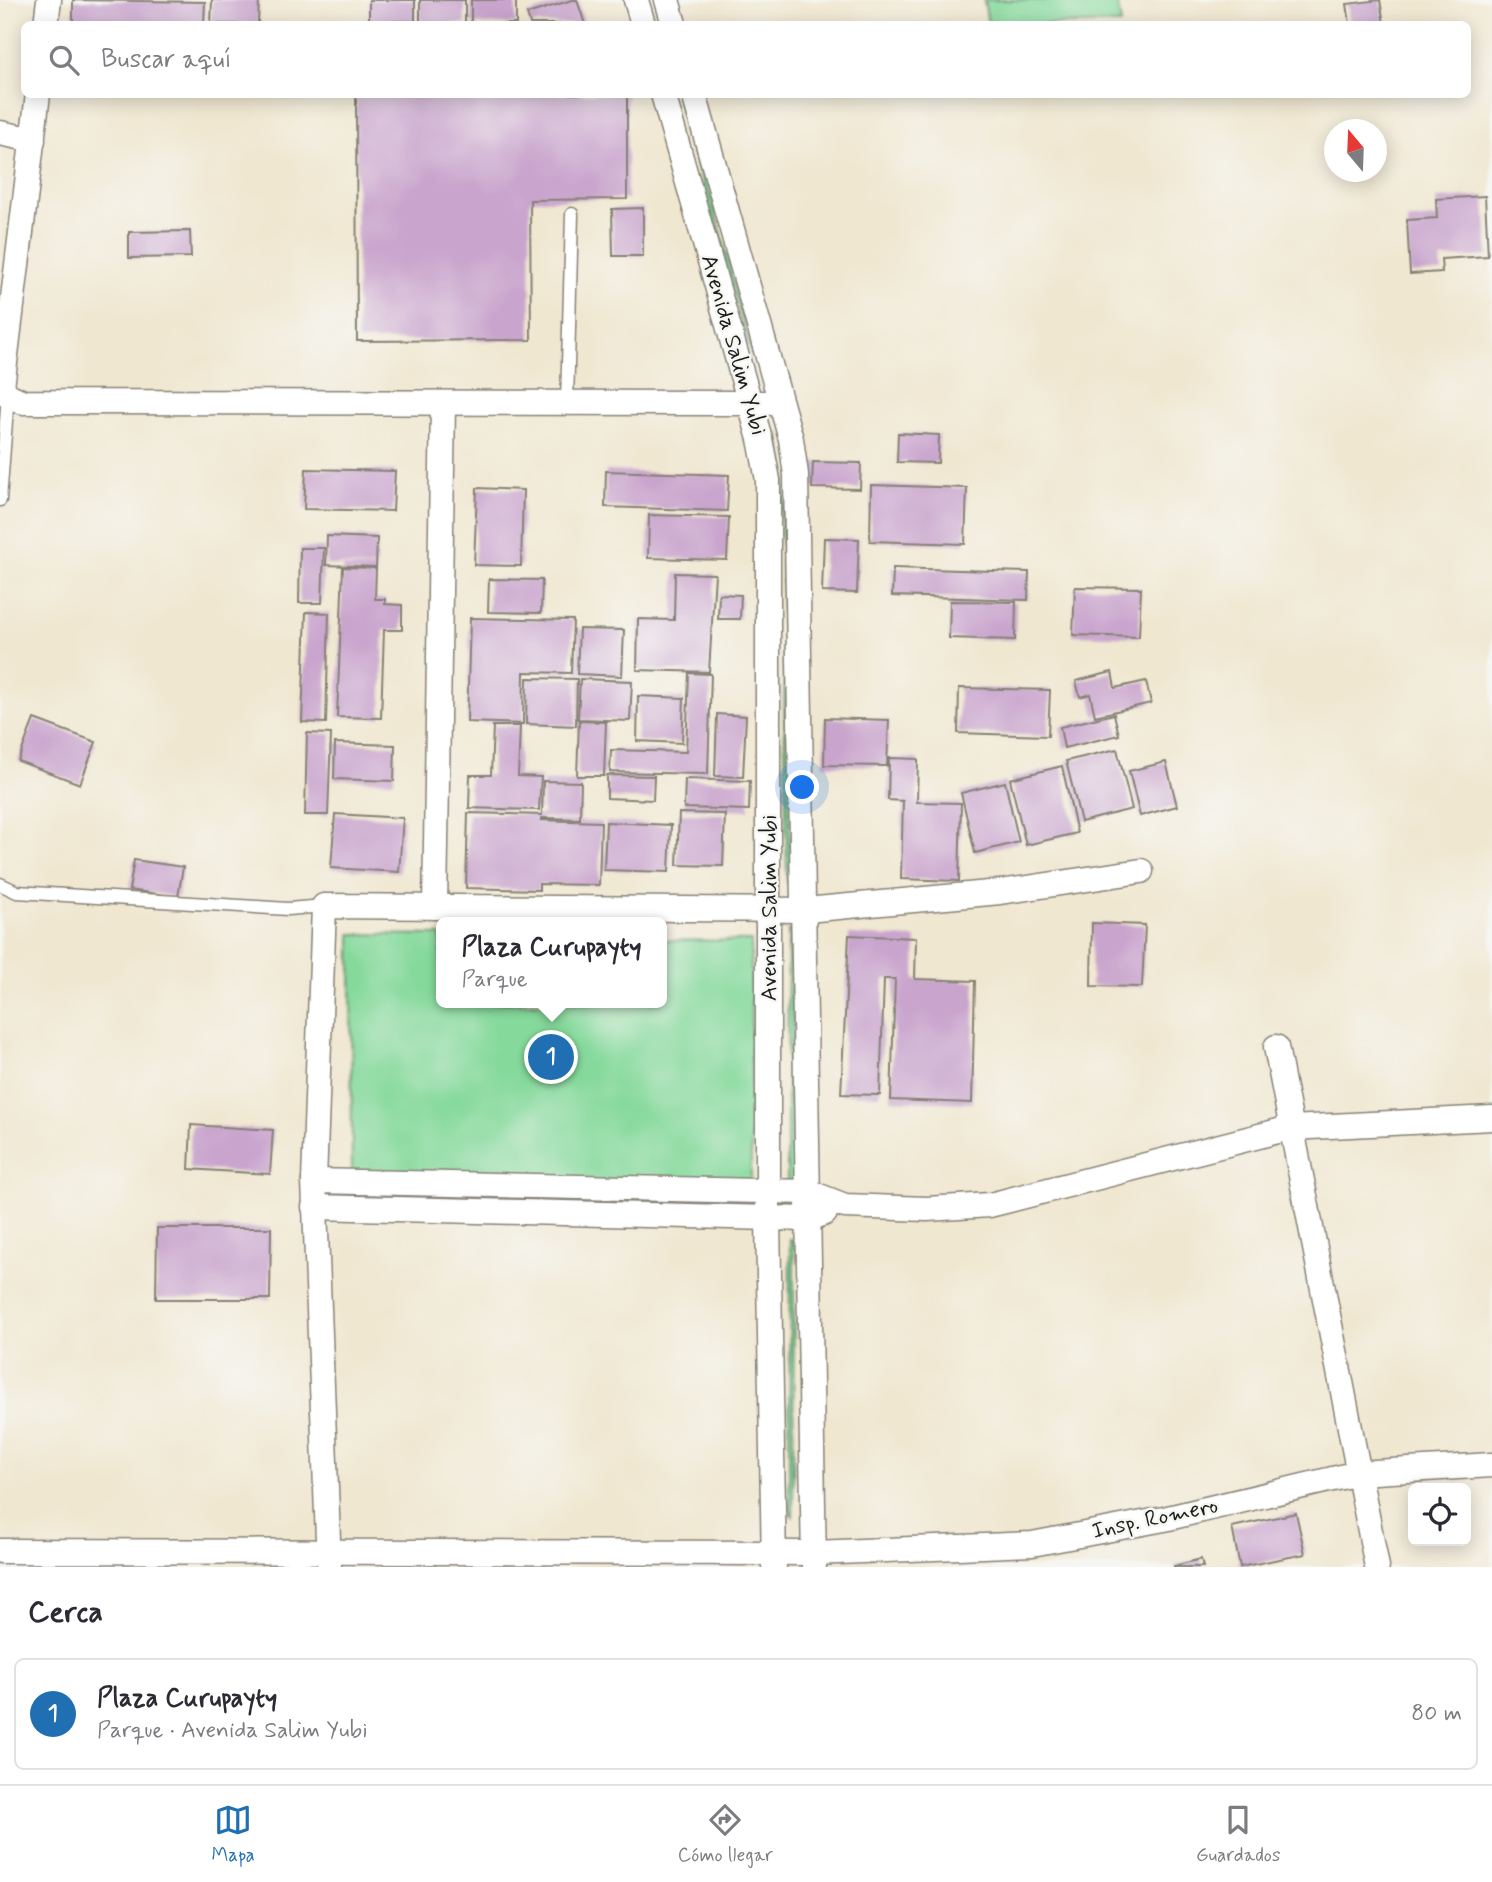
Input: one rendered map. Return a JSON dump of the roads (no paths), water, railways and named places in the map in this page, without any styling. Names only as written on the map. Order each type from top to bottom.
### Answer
[{"type":"street","points":[[46,21],[49,0]]},
{"type":"street","points":[[636,0],[642,21]]},
{"type":"street","points":[[667,0],[673,21]]},
{"type":"street","points":[[38,98],[2,387],[8,395],[23,402],[781,403]]},
{"type":"street","name":"Avenida Salim Yubi","points":[[664,98],[750,403],[768,480],[771,910],[768,1218],[774,1560]]},
{"type":"street","name":"Avenida Salim Yubi","points":[[695,98],[791,439],[796,475],[806,910],[814,1560]]},
{"type":"street","points":[[0,133],[33,140]]},
{"type":"street","points":[[435,907],[443,404]]},
{"type":"street","points":[[329,1559],[314,1207],[324,906],[806,910],[1000,892],[1141,871]]},
{"type":"street","points":[[1276,1048],[1377,1567]]},
{"type":"street","points":[[314,1181],[809,1192],[845,1206],[927,1209],[990,1205],[1290,1128],[1492,1118]]},
{"type":"street","points":[[314,1207],[809,1219],[845,1206]]},
{"type":"street","name":"Insp. Romero","points":[[0,1551],[291,1559],[814,1560],[1034,1555],[1164,1519],[1358,1472],[1492,1465]]},
{"type":"lane","points":[[568,403],[572,214]]},
{"type":"lane","points":[[0,500],[8,395]]},
{"type":"lane","points":[[0,884],[17,892],[288,909],[324,906]]},
{"type":"place","name":"Plaza Curupayty","points":[[551,1057]]}]
